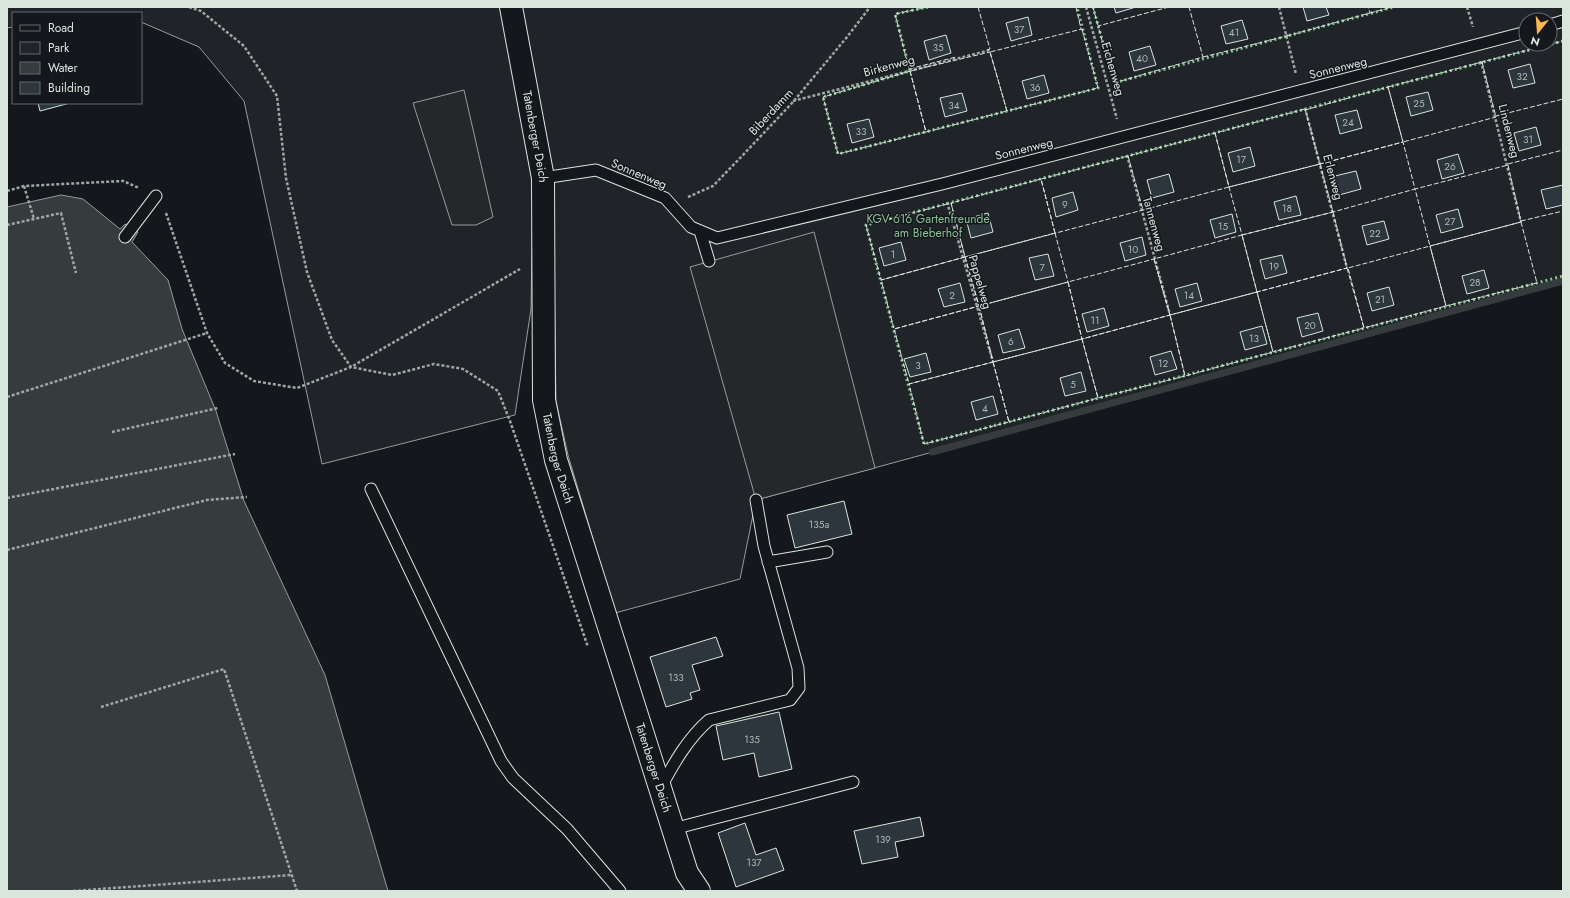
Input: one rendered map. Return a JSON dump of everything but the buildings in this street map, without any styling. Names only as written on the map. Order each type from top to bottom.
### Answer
[{"type":"street","name":"Tatenberger Deich","points":[[511,7],[542,178],[544,400],[556,460],[687,873],[699,891]]},
{"type":"lane","name":"Sonnenweg","points":[[542,178],[596,170],[665,198],[691,227],[717,238],[942,184],[1518,34]]},
{"type":"lane","points":[[125,237],[156,196]]},
{"type":"lane","points":[[700,231],[709,261]]},
{"type":"lane","points":[[371,489],[501,761],[513,778],[567,829],[620,891]]},
{"type":"lane","points":[[660,788],[680,752],[701,726],[709,720],[790,700],[799,688],[798,668],[768,562],[756,500]]},
{"type":"lane","points":[[768,562],[827,552]]},
{"type":"lane","points":[[673,829],[853,782]]},
{"type":"path","points":[[189,7],[200,11],[244,46],[277,96],[286,178],[307,272],[332,340],[351,367],[392,375],[434,364],[441,365],[463,369],[498,391],[510,421],[590,653]]},
{"type":"path","name":"Biberdamm","points":[[665,198],[684,199],[713,186],[793,102],[848,37],[870,7]]},
{"type":"path","name":"Eichenweg","points":[[1086,7],[1122,137]]},
{"type":"path","name":"Erlenweg","points":[[1279,7],[1347,268]]},
{"type":"path","name":"Lindenweg","points":[[1478,45],[1521,222]]},
{"type":"path","name":"Birkenweg","points":[[793,102],[990,50]]},
{"type":"path","name":"Tannenweg","points":[[1122,137],[1170,315]]},
{"type":"path","name":"Pappelweg","points":[[942,184],[993,362]]},
{"type":"path","points":[[24,186],[34,219]]},
{"type":"path","points":[[7,225],[61,214],[76,273]]},
{"type":"path","points":[[225,363],[254,381],[297,388],[351,367],[543,255]]},
{"type":"path","points":[[7,397],[207,333]]},
{"type":"path","points":[[112,432],[218,408]]},
{"type":"path","points":[[7,498],[235,454]]},
{"type":"path","points":[[7,550],[207,500],[247,497]]},
{"type":"path","points":[[102,707],[224,669],[297,891]]},
{"type":"path","points":[[74,891],[292,875]]},
{"type":"green space","points":[[7,7],[500,7],[533,183],[531,309],[515,415],[322,464],[244,101],[199,47],[142,22],[142,12],[12,12],[12,27],[7,28]]},
{"type":"green space","name":"KGV 616 Gartenfreunde am Bieberhof","points":[[522,7],[1563,7],[1563,281],[756,500],[740,579],[615,613],[568,455],[556,401],[552,166]]},
{"type":"shaded area","points":[[464,90],[493,217],[476,225],[452,225],[413,103]]},
{"type":"shaded area","points":[[814,232],[875,468],[756,500],[690,267]]},
{"type":"water","points":[[61,195],[83,199],[120,229],[125,224],[138,232],[132,242],[168,280],[182,329],[216,411],[244,501],[325,675],[388,891],[7,891],[7,207]]},
{"type":"waterway","points":[[932,452],[1563,281]]},
{"type":"hedge","points":[[928,7],[895,14],[910,71],[823,97],[838,154],[1098,88],[1077,7]]},
{"type":"hedge","points":[[1093,7],[1114,83],[1394,7]]},
{"type":"hedge","points":[[1563,41],[866,225],[924,444],[1563,276]]},
{"type":"fence","points":[[928,7],[895,14],[909,69],[956,57]]},
{"type":"fence","points":[[978,7],[990,49],[987,50]]},
{"type":"fence","points":[[1076,7],[1081,29]]},
{"type":"fence","points":[[1093,7],[1098,26]]},
{"type":"fence","points":[[1169,7],[1098,26],[1114,83],[1203,57],[1189,7]]},
{"type":"fence","points":[[1287,36],[1370,13],[1368,7]]},
{"type":"fence","points":[[1370,13],[1393,7]]},
{"type":"fence","points":[[1082,29],[1098,88],[1007,111],[990,52],[1082,29]]},
{"type":"fence","points":[[1203,57],[1287,36],[1287,34]]},
{"type":"fence","points":[[1482,64],[1482,62],[1563,41]]},
{"type":"fence","points":[[990,52],[1007,111],[926,132],[910,71],[990,52]]},
{"type":"fence","points":[[1482,62],[1496,117],[1403,142],[1388,87],[1482,62]]},
{"type":"fence","points":[[910,71],[926,132],[838,154],[823,97],[910,71]]},
{"type":"fence","points":[[1305,110],[1388,87],[1403,142],[1320,164]]},
{"type":"fence","points":[[1496,116],[1563,99]]},
{"type":"fence","points":[[1305,109],[1320,164],[1229,187],[1215,133],[1305,109]]},
{"type":"fence","points":[[1215,133],[1229,187],[1143,210],[1128,156],[1215,133]]},
{"type":"fence","points":[[1320,164],[1403,142],[1415,189],[1333,212],[1332,210]]},
{"type":"fence","points":[[1508,164],[1563,150]]},
{"type":"fence","points":[[1055,233],[1041,179],[1128,156],[1128,158]]},
{"type":"fence","points":[[1320,164],[1333,212],[1242,235],[1229,187],[1320,164]]},
{"type":"fence","points":[[1508,165],[1521,222],[1430,246],[1415,189],[1508,165]]},
{"type":"fence","points":[[1055,233],[1041,179],[951,203],[965,257],[1142,210]]},
{"type":"fence","points":[[951,203],[965,257],[881,280],[866,225],[951,203]]},
{"type":"fence","points":[[1521,221],[1563,211]]},
{"type":"fence","points":[[1333,212],[1347,268],[1257,292],[1242,235],[1333,212]]},
{"type":"fence","points":[[1521,222],[1537,283],[1446,306],[1430,246],[1521,222]]},
{"type":"fence","points":[[1055,233],[1068,282],[979,306],[965,257],[1055,233]]},
{"type":"fence","points":[[1242,235],[1257,292],[1170,315],[1154,259],[1242,235]]},
{"type":"fence","points":[[1430,246],[1446,306],[1364,328],[1348,268],[1430,246]]},
{"type":"fence","points":[[965,257],[979,306],[894,329],[881,280],[965,257]]},
{"type":"fence","points":[[1154,259],[1170,315],[1082,339],[1068,282],[1154,259]]},
{"type":"fence","points":[[1347,268],[1364,328],[1273,352],[1257,292],[1347,268]]},
{"type":"fence","points":[[1068,282],[1082,339],[993,362],[979,306],[1068,282]]},
{"type":"fence","points":[[1257,292],[1273,352],[1185,376],[1170,315],[1257,292]]},
{"type":"fence","points":[[979,306],[993,362],[909,384],[894,329],[979,306]]},
{"type":"fence","points":[[1170,315],[1185,376],[1098,398],[1082,339],[1170,315]]},
{"type":"fence","points":[[1082,339],[1098,398],[1009,422],[993,362],[1082,339]]},
{"type":"fence","points":[[993,362],[1009,422],[924,444],[909,384],[993,362]]}]
